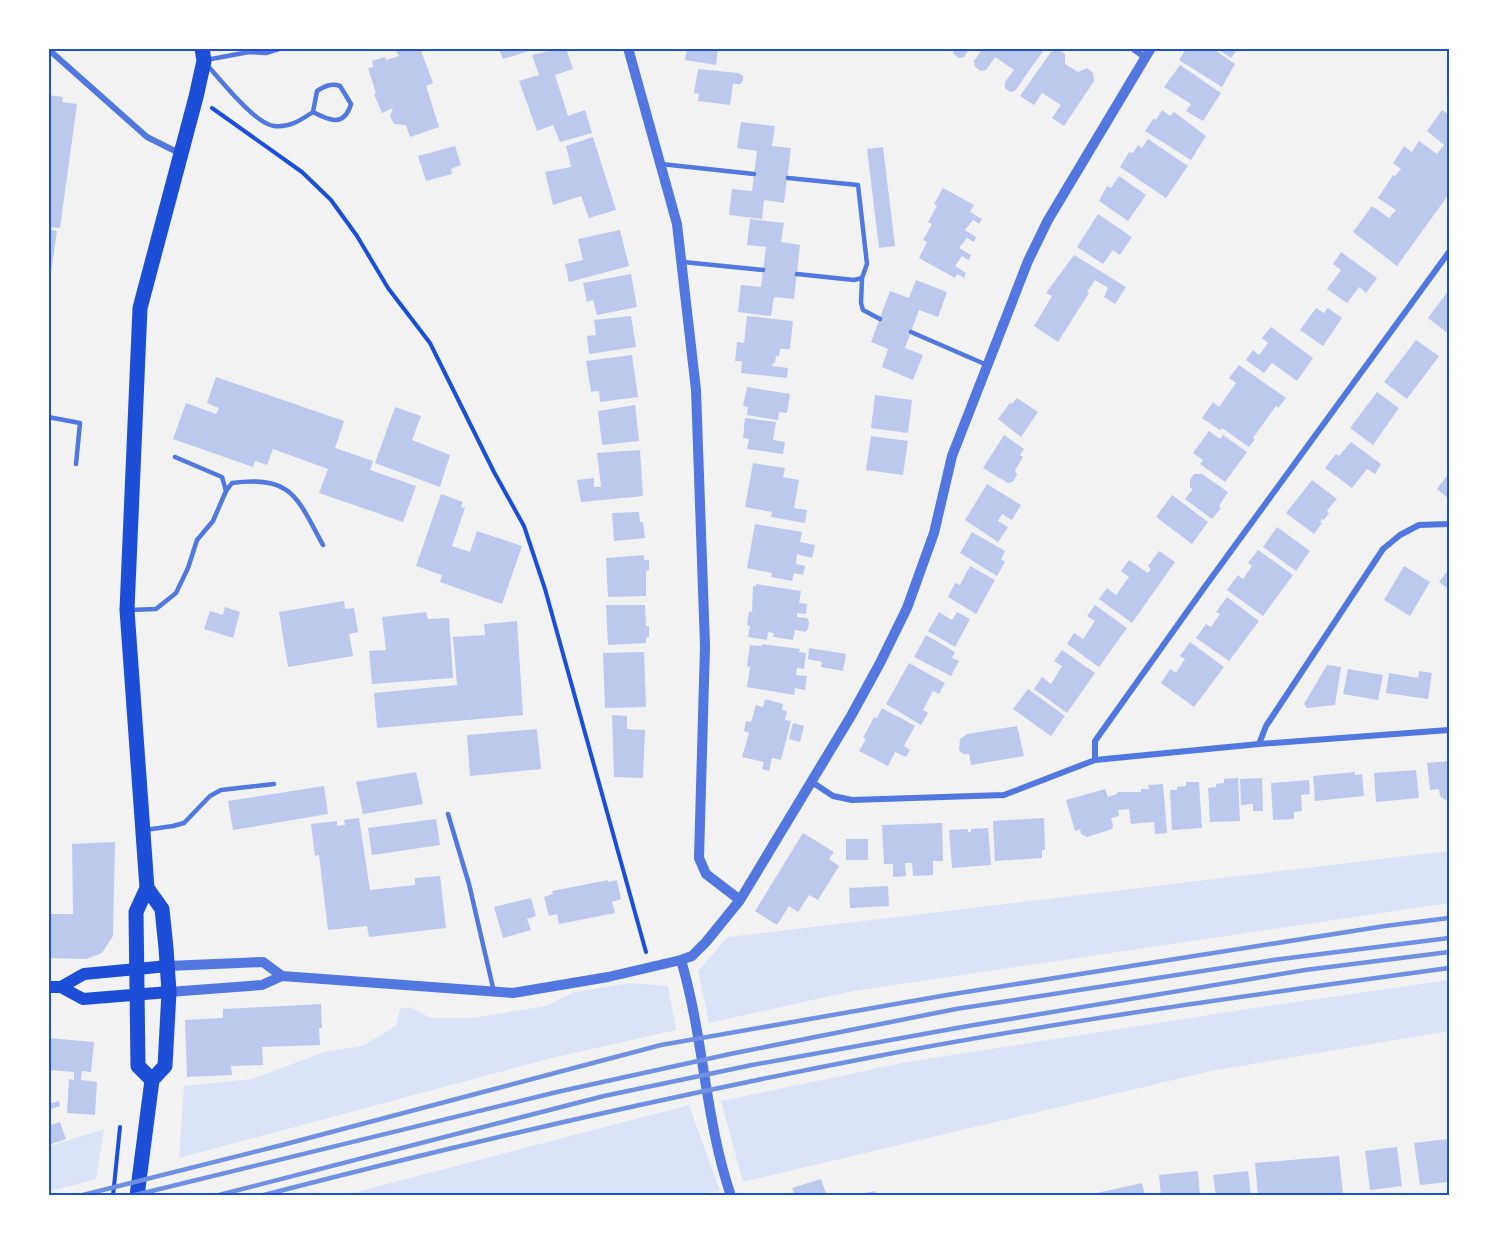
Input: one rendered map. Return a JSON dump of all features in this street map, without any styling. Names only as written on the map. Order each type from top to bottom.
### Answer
[{"type":"main road","points":[[152,1080],[138,1066],[136,912],[147,888],[127,610],[140,308],[196,97],[203,54]]},
{"type":"main road","points":[[137,1196],[152,1080],[165,1066],[169,992],[162,909],[147,888]]},
{"type":"main road","points":[[54,987],[84,974],[168,966]]},
{"type":"main road","points":[[54,987],[83,999],[169,992]]},
{"type":"street","points":[[628,48],[677,224],[696,390],[705,646],[699,858],[706,874],[740,900]]},
{"type":"street","points":[[169,992],[262,985],[282,976],[513,993],[650,968],[692,956],[740,900],[851,716],[907,608],[934,533],[952,456],[1028,261],[1048,220],[1149,53],[1132,48]]},
{"type":"street","points":[[48,49],[147,137],[181,155]]},
{"type":"street","points":[[1095,760],[1095,741],[1449,252]]},
{"type":"street","points":[[1259,744],[1266,726],[1383,549],[1400,535],[1419,525],[1449,524]]},
{"type":"street","points":[[812,782],[832,796],[852,800],[1004,795],[1095,760],[1259,744],[1449,730]]},
{"type":"street","points":[[681,960],[689,991],[722,1170],[731,1196]]},
{"type":"street","points":[[168,966],[262,962],[282,976]]},
{"type":"lane","points":[[203,54],[249,50],[266,53],[282,48]]},
{"type":"lane","points":[[203,54],[243,104],[272,126],[291,125],[313,112],[317,91],[325,86],[334,84],[340,86],[351,104],[347,115],[341,119],[326,119],[313,112]]},
{"type":"lane","points":[[661,164],[754,174]]},
{"type":"lane","points":[[788,178],[858,185],[867,264],[862,278],[861,303],[863,310],[880,319]]},
{"type":"lane","points":[[682,262],[763,270]]},
{"type":"lane","points":[[797,274],[855,280],[862,278]]},
{"type":"lane","points":[[911,332],[987,365]]},
{"type":"lane","points":[[48,417],[80,423],[76,464]]},
{"type":"lane","points":[[175,457],[222,477],[226,491]]},
{"type":"lane","points":[[127,610],[156,609],[176,593],[188,568],[197,540],[213,521],[232,483],[254,480],[278,485],[298,499],[323,545]]},
{"type":"lane","points":[[142,831],[184,823],[210,796],[221,790],[274,784]]},
{"type":"lane","points":[[448,814],[469,884],[494,992]]},
{"type":"path","points":[[196,97],[262,146],[302,172],[331,200],[357,236],[388,288],[430,343],[494,472],[524,525],[545,589],[650,968]]},
{"type":"path","points":[[113,1196],[120,1127]]},
{"type":"shaded area","points":[[1449,851],[1449,903],[854,991],[709,1023],[698,971],[728,937]]},
{"type":"shaded area","points":[[1449,980],[1449,1031],[1211,1071],[743,1182],[721,1101],[907,1062]]},
{"type":"shaded area","points":[[630,983],[668,986],[676,1030],[548,1059],[179,1158],[184,1086],[252,1079],[324,1052],[362,1046],[396,1026],[400,1009],[410,1007],[431,1018],[473,1018],[546,1006],[574,992]]},
{"type":"shaded area","points":[[689,1105],[720,1191],[688,1196],[341,1196]]},
{"type":"shaded area","points":[[104,1129],[96,1179],[48,1192],[48,1147]]},
{"type":"building","points":[[400,48],[420,48],[433,83],[426,86],[439,127],[410,137],[406,125],[394,124],[390,116],[393,108],[382,113],[374,94],[376,93],[368,68],[373,67],[372,61],[399,56],[396,51]]},
{"type":"building","points":[[498,48],[528,48],[529,51],[503,59]]},
{"type":"building","points":[[566,48],[573,69],[555,75],[568,116],[585,110],[592,133],[560,142],[553,125],[537,131],[519,81],[539,75],[532,55]]},
{"type":"building","points":[[687,48],[718,48],[716,65],[685,60]]},
{"type":"building","points":[[954,48],[970,48],[964,57],[959,58],[953,54]]},
{"type":"building","points":[[983,48],[1045,48],[1015,91],[1010,92],[1005,88],[1005,82],[1014,70],[995,57],[986,70],[981,71],[975,67],[974,61]]},
{"type":"building","points":[[1187,48],[1212,48],[1235,64],[1222,87],[1179,60]]},
{"type":"building","points":[[1216,48],[1238,48],[1231,58]]},
{"type":"building","points":[[1058,50],[1065,54],[1065,64],[1078,72],[1087,68],[1093,73],[1094,81],[1064,126],[1052,118],[1061,105],[1042,93],[1034,105],[1020,96],[1051,52]]},
{"type":"building","points":[[1180,65],[1221,93],[1203,121],[1186,111],[1191,104],[1164,87]]},
{"type":"building","points":[[698,69],[738,73],[743,76],[740,84],[733,84],[730,105],[698,101],[699,94],[694,93]]},
{"type":"building","points":[[48,95],[63,97],[62,102],[77,104],[60,228],[48,227]]},
{"type":"building","points":[[1162,110],[1170,116],[1174,112],[1206,136],[1191,160],[1145,131]]},
{"type":"building","points":[[1442,110],[1449,115],[1449,194],[1397,266],[1353,232],[1372,206],[1389,218],[1396,210],[1378,198],[1393,175],[1395,176],[1401,169],[1393,163],[1404,146],[1412,152],[1419,141],[1437,154],[1444,145],[1427,131]]},
{"type":"building","points":[[741,122],[775,126],[772,146],[791,148],[784,203],[764,200],[762,219],[729,215],[732,189],[752,191],[757,151],[737,148]]},
{"type":"building","points":[[593,137],[616,210],[589,218],[581,196],[553,205],[545,172],[571,167],[566,146]]},
{"type":"building","points":[[1148,139],[1188,166],[1166,198],[1120,167],[1129,152],[1133,153],[1138,145],[1142,148]]},
{"type":"building","points":[[455,146],[461,165],[451,169],[452,174],[426,181],[418,156]]},
{"type":"building","points":[[883,147],[895,246],[879,248],[867,149]]},
{"type":"building","points":[[1119,176],[1146,195],[1128,221],[1099,201],[1107,186],[1111,188]]},
{"type":"building","points":[[943,188],[974,205],[970,212],[982,219],[979,224],[973,220],[965,230],[976,237],[974,242],[967,238],[959,248],[971,255],[969,260],[962,256],[955,266],[966,273],[964,278],[957,274],[955,278],[919,258],[927,242],[923,240],[932,224],[928,222],[937,206],[934,204]]},
{"type":"building","points":[[1098,214],[1132,237],[1120,255],[1113,250],[1103,264],[1077,247]]},
{"type":"building","points":[[750,219],[784,223],[781,242],[800,245],[794,299],[774,297],[771,316],[738,312],[741,285],[761,287],[766,247],[747,245]]},
{"type":"building","points":[[48,229],[57,231],[49,285],[48,285]]},
{"type":"building","points":[[620,230],[629,266],[569,282],[565,264],[583,260],[578,239]]},
{"type":"building","points":[[1341,252],[1377,278],[1366,293],[1359,287],[1347,303],[1327,289],[1341,270],[1333,264]]},
{"type":"building","points":[[1074,255],[1126,287],[1115,304],[1104,297],[1108,288],[1095,280],[1058,342],[1034,326],[1052,296],[1046,293]]},
{"type":"building","points":[[631,274],[637,307],[597,315],[593,300],[587,302],[583,283]]},
{"type":"building","points":[[916,280],[947,292],[938,317],[919,310],[905,348],[923,355],[913,380],[882,367],[888,349],[871,342],[890,291],[909,298]]},
{"type":"building","points":[[1449,290],[1449,334],[1428,318]]},
{"type":"building","points":[[1316,308],[1324,313],[1328,308],[1342,318],[1323,346],[1300,330]]},
{"type":"building","points":[[631,316],[636,347],[589,354],[587,336],[596,335],[594,320]]},
{"type":"building","points":[[747,316],[793,321],[790,349],[780,349],[779,356],[776,356],[772,366],[788,368],[787,378],[741,373],[742,361],[735,361],[737,342],[744,343]]},
{"type":"building","points":[[1271,327],[1313,358],[1297,381],[1272,363],[1264,373],[1246,360],[1253,350],[1259,355],[1268,343],[1262,338]]},
{"type":"building","points":[[1416,340],[1439,356],[1407,399],[1384,382]]},
{"type":"building","points":[[632,355],[638,397],[600,402],[599,391],[591,392],[586,361]]},
{"type":"building","points":[[1239,365],[1286,398],[1278,408],[1276,406],[1249,447],[1222,428],[1220,430],[1202,418],[1213,402],[1219,407],[1236,383],[1229,378]]},
{"type":"building","points":[[216,377],[344,421],[335,448],[373,461],[370,470],[416,486],[403,522],[319,493],[328,469],[273,449],[267,465],[255,461],[253,467],[173,439],[186,403],[216,414],[219,408],[207,403]]},
{"type":"building","points":[[747,387],[790,394],[787,413],[779,412],[778,420],[747,415],[748,407],[743,406]]},
{"type":"building","points":[[1377,392],[1399,408],[1373,445],[1350,428]]},
{"type":"building","points":[[875,395],[912,400],[908,433],[871,428]]},
{"type":"building","points":[[1017,398],[1038,412],[1021,437],[998,419],[1010,403],[1012,404]]},
{"type":"building","points":[[635,405],[639,441],[602,445],[598,411]]},
{"type":"building","points":[[395,407],[421,416],[412,440],[450,455],[440,487],[375,463]]},
{"type":"building","points":[[745,418],[776,422],[773,440],[785,442],[783,454],[747,449],[749,439],[743,438]]},
{"type":"building","points":[[1209,431],[1220,439],[1223,435],[1247,452],[1225,482],[1200,464],[1203,460],[1193,453]]},
{"type":"building","points":[[1004,435],[1024,449],[1020,455],[1023,457],[1015,470],[1017,475],[1013,482],[1008,483],[983,468]]},
{"type":"building","points":[[871,436],[908,441],[903,475],[866,470]]},
{"type":"building","points":[[1351,442],[1381,464],[1375,474],[1367,469],[1352,488],[1325,468],[1336,454],[1339,456]]},
{"type":"building","points":[[640,450],[643,496],[581,502],[577,480],[594,478],[594,487],[601,487],[597,453]]},
{"type":"building","points":[[753,463],[785,468],[783,477],[799,480],[794,508],[807,510],[805,523],[771,517],[772,512],[745,507]]},
{"type":"building","points":[[1449,473],[1449,499],[1437,489]]},
{"type":"building","points":[[1194,474],[1202,474],[1228,492],[1219,506],[1221,508],[1212,519],[1185,499],[1193,489],[1190,488],[1190,480]]},
{"type":"building","points":[[1312,480],[1337,499],[1314,534],[1286,513]]},
{"type":"building","points":[[987,484],[1021,505],[1012,520],[1002,514],[998,521],[1008,527],[998,542],[965,520]]},
{"type":"building","points":[[441,494],[463,502],[461,507],[465,508],[452,546],[470,552],[477,531],[522,546],[502,604],[440,582],[442,575],[416,566]]},
{"type":"building","points":[[1172,495],[1208,522],[1192,544],[1156,517]]},
{"type":"building","points":[[639,512],[645,538],[614,541],[612,513]]},
{"type":"building","points":[[755,524],[802,532],[800,542],[815,545],[812,558],[797,554],[796,564],[805,566],[803,575],[794,573],[792,581],[771,577],[772,573],[747,568]]},
{"type":"building","points":[[1277,527],[1310,551],[1296,571],[1263,547]]},
{"type":"building","points":[[972,532],[1005,551],[1001,559],[1005,562],[997,576],[960,553]]},
{"type":"building","points":[[1258,550],[1293,575],[1263,616],[1227,590],[1238,575],[1243,579],[1252,566],[1248,563]]},
{"type":"building","points":[[1159,551],[1175,562],[1132,623],[1099,599],[1107,588],[1116,595],[1129,577],[1121,571],[1129,560],[1148,573],[1151,569],[1148,566]]},
{"type":"building","points":[[644,555],[644,560],[649,560],[649,570],[646,571],[646,596],[608,597],[606,558]]},
{"type":"building","points":[[970,566],[995,580],[976,614],[948,597],[955,583],[960,585]]},
{"type":"building","points":[[1404,566],[1430,582],[1410,616],[1384,600]]},
{"type":"building","points":[[1449,569],[1449,589],[1439,582]]},
{"type":"building","points":[[756,584],[801,591],[799,603],[807,604],[806,614],[797,613],[797,617],[807,618],[808,629],[805,632],[795,630],[793,640],[773,637],[774,633],[768,632],[767,640],[748,637],[749,611],[752,612],[753,586]]},
{"type":"building","points":[[1227,597],[1259,621],[1229,661],[1196,638],[1206,624],[1211,627],[1220,614],[1216,612]]},
{"type":"building","points":[[344,601],[345,609],[354,608],[358,632],[349,634],[353,656],[288,667],[279,612]]},
{"type":"building","points":[[606,605],[645,605],[646,626],[649,626],[649,637],[646,638],[646,643],[608,645]]},
{"type":"building","points":[[1095,605],[1127,628],[1099,667],[1067,644],[1074,633],[1083,639],[1095,621],[1087,616]]},
{"type":"building","points":[[225,607],[240,612],[233,638],[204,629],[210,611],[223,615]]},
{"type":"building","points":[[426,612],[428,619],[449,618],[453,678],[372,684],[369,651],[386,650],[382,617]]},
{"type":"building","points":[[939,612],[952,620],[957,612],[970,619],[955,647],[928,631]]},
{"type":"building","points":[[517,621],[523,715],[377,728],[374,693],[457,685],[453,637],[485,635],[484,624]]},
{"type":"building","points":[[926,635],[955,652],[952,658],[959,661],[951,676],[914,657]]},
{"type":"building","points":[[1190,642],[1224,667],[1194,707],[1161,683],[1170,669],[1176,673],[1185,659],[1180,656]]},
{"type":"building","points":[[762,644],[800,649],[799,652],[806,653],[804,669],[797,668],[796,675],[807,676],[805,690],[795,688],[794,695],[747,687],[750,645],[762,646]]},
{"type":"building","points":[[809,648],[846,654],[843,671],[821,667],[822,662],[808,659]]},
{"type":"building","points":[[1062,650],[1095,673],[1067,713],[1034,689],[1042,677],[1051,684],[1062,666],[1054,661]]},
{"type":"building","points":[[644,652],[646,707],[605,708],[603,653]]},
{"type":"building","points":[[909,663],[945,683],[939,694],[933,691],[923,710],[928,713],[921,725],[886,704]]},
{"type":"building","points":[[1327,665],[1341,667],[1335,705],[1307,708],[1304,704]]},
{"type":"building","points":[[1348,669],[1383,675],[1378,700],[1343,694]]},
{"type":"building","points":[[1419,671],[1432,673],[1428,699],[1386,693],[1389,673],[1418,678]]},
{"type":"building","points":[[1028,689],[1065,716],[1051,736],[1013,709]]},
{"type":"building","points":[[765,699],[783,704],[782,710],[787,711],[785,720],[791,721],[781,760],[772,758],[769,771],[762,769],[764,762],[742,757],[749,733],[744,731],[746,721],[751,722],[756,705],[763,707]]},
{"type":"building","points":[[882,708],[915,726],[904,746],[910,750],[906,757],[895,752],[888,766],[859,751],[874,717],[877,718]]},
{"type":"building","points":[[612,715],[627,716],[627,729],[645,730],[643,778],[614,777]]},
{"type":"building","points":[[793,723],[804,726],[800,742],[789,739]]},
{"type":"building","points":[[1017,726],[1024,756],[971,765],[969,754],[963,754],[959,750],[960,739],[967,734]]},
{"type":"building","points":[[537,729],[541,769],[470,776],[467,735]]},
{"type":"building","points":[[1449,761],[1449,799],[1445,800],[1440,796],[1439,789],[1430,790],[1427,763]]},
{"type":"building","points":[[1416,770],[1419,798],[1376,802],[1374,773]]},
{"type":"building","points":[[416,772],[423,804],[363,814],[356,782]]},
{"type":"building","points":[[1355,772],[1355,775],[1362,774],[1364,796],[1315,801],[1313,776]]},
{"type":"building","points":[[1238,778],[1240,821],[1210,822],[1208,788],[1224,783],[1224,779]]},
{"type":"building","points":[[1262,778],[1263,811],[1253,811],[1253,804],[1241,805],[1240,779]]},
{"type":"building","points":[[1309,780],[1310,794],[1301,795],[1302,811],[1294,812],[1294,819],[1273,820],[1271,783]]},
{"type":"building","points":[[1186,782],[1199,782],[1202,828],[1172,830],[1170,790],[1186,786]]},
{"type":"building","points":[[1163,784],[1167,833],[1155,834],[1154,822],[1131,824],[1129,809],[1118,810],[1119,816],[1111,818],[1112,829],[1087,837],[1081,834],[1080,829],[1075,831],[1066,800],[1105,789],[1108,797],[1117,792],[1141,792],[1141,789],[1149,789],[1148,785]]},
{"type":"building","points":[[324,786],[328,814],[233,830],[228,801]]},
{"type":"building","points":[[359,818],[370,890],[415,885],[415,878],[440,876],[446,928],[369,937],[367,926],[328,930],[319,855],[315,856],[311,824],[337,821],[337,826],[345,825],[344,820]]},
{"type":"building","points":[[1044,818],[1045,850],[1042,850],[1042,858],[995,861],[993,821]]},
{"type":"building","points":[[436,819],[440,845],[372,855],[368,828]]},
{"type":"building","points":[[942,823],[943,861],[933,861],[933,875],[913,876],[912,863],[905,863],[906,876],[893,877],[893,864],[884,864],[882,825]]},
{"type":"building","points":[[988,828],[991,865],[952,868],[949,830],[968,829],[968,832],[971,832],[971,829]]},
{"type":"building","points":[[803,833],[834,852],[829,859],[839,866],[818,900],[809,895],[798,912],[789,906],[777,925],[755,911]]},
{"type":"building","points":[[846,839],[868,839],[868,860],[846,860]]},
{"type":"building","points":[[115,842],[113,936],[102,953],[86,959],[48,958],[48,914],[73,914],[72,844]]},
{"type":"building","points":[[608,880],[608,882],[617,880],[621,899],[612,902],[615,913],[559,924],[557,914],[549,916],[544,897],[553,894],[552,891]]},
{"type":"building","points":[[888,886],[889,906],[850,908],[849,888]]},
{"type":"building","points":[[531,898],[536,916],[527,919],[531,930],[503,938],[494,907]]},
{"type":"building","points":[[321,1004],[320,1045],[262,1047],[263,1065],[231,1066],[232,1075],[187,1077],[185,1020],[223,1018],[223,1009]]},
{"type":"building","points":[[48,1038],[94,1042],[91,1072],[82,1071],[81,1080],[97,1082],[95,1115],[67,1113],[69,1079],[74,1080],[74,1072],[48,1070]]},
{"type":"building","points":[[59,1101],[60,1106],[48,1110],[48,1104]]},
{"type":"building","points":[[60,1122],[66,1139],[48,1145],[48,1126]]},
{"type":"building","points":[[1448,1139],[1449,1182],[1420,1185],[1414,1143]]},
{"type":"building","points":[[1397,1147],[1402,1186],[1370,1190],[1365,1151]]},
{"type":"building","points":[[1339,1156],[1343,1194],[1258,1196],[1255,1163]]},
{"type":"building","points":[[1198,1171],[1200,1196],[1161,1196],[1159,1175]]},
{"type":"building","points":[[1248,1171],[1251,1196],[1216,1196],[1213,1175]]},
{"type":"building","points":[[821,1179],[827,1196],[795,1196],[792,1188]]},
{"type":"building","points":[[1142,1183],[1145,1196],[1093,1196],[1092,1194]]},
{"type":"building","points":[[875,1191],[876,1196],[854,1196],[854,1195]]},
{"type":"railway","points":[[79,1196],[661,1045],[947,995],[1449,918]]},
{"type":"railway","points":[[131,1196],[557,1092],[730,1054],[956,1009],[1273,960],[1449,938]]},
{"type":"railway","points":[[215,1196],[604,1096],[752,1065],[968,1026],[1305,970],[1449,952]]},
{"type":"railway","points":[[260,1196],[568,1121],[878,1056],[1091,1019],[1449,968]]}]
